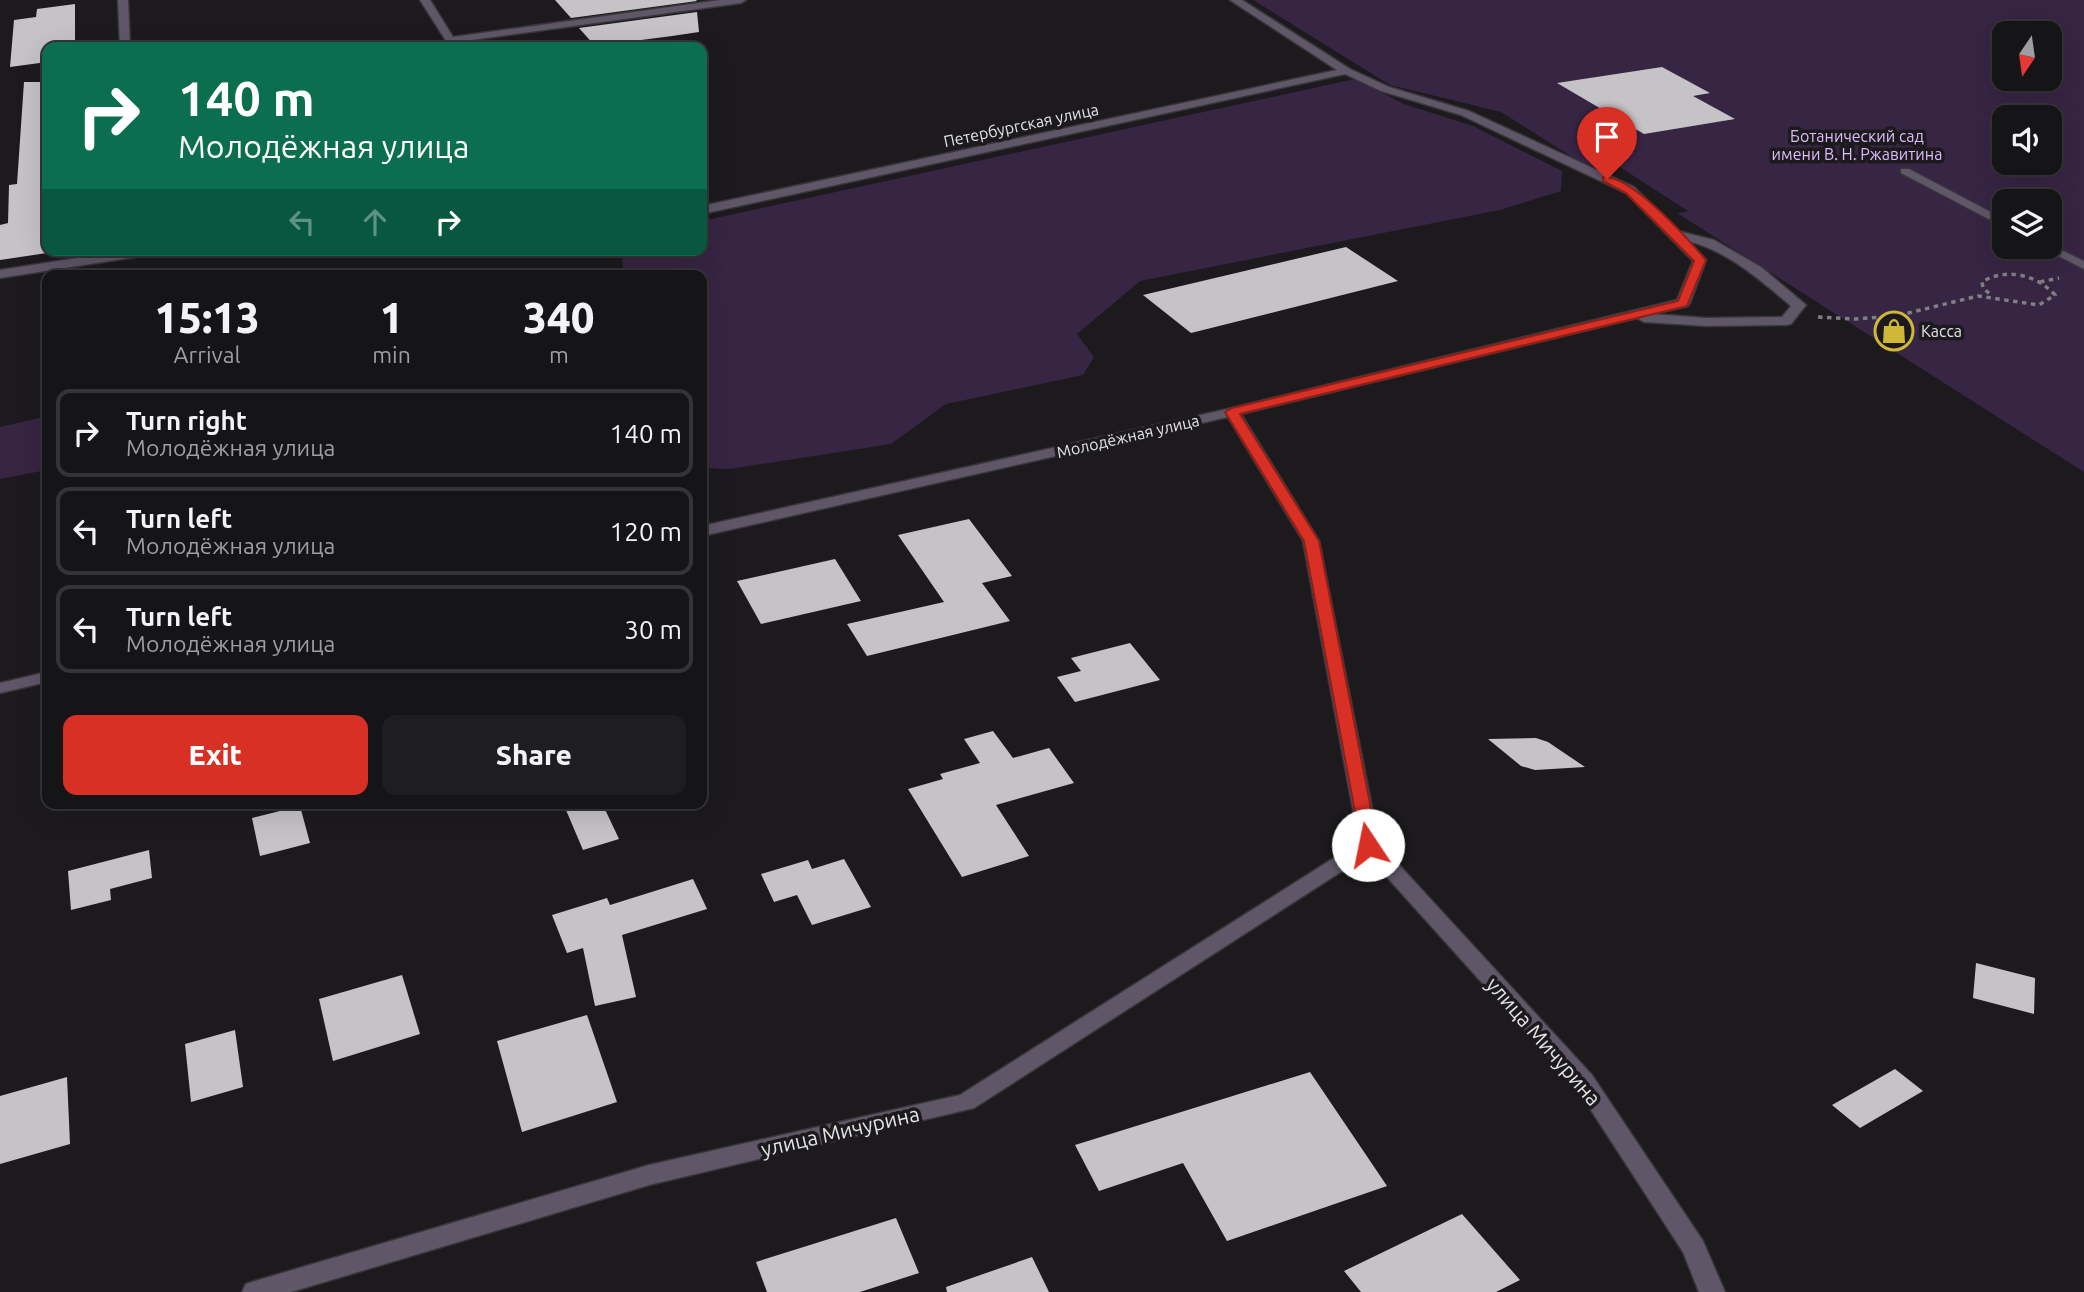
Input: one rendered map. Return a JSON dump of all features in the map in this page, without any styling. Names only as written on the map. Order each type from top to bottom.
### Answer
[{"type":"street","points":[[123,0],[125,42]]},
{"type":"street","points":[[425,0],[452,42]]},
{"type":"street","points":[[466,42],[741,0]]},
{"type":"street","name":"Молодёжная улица","points":[[707,530],[1232,412],[1683,303],[1700,260],[1630,190],[1465,113],[1385,89],[1346,71],[1235,0]]},
{"type":"street","name":"Петербургская улица","points":[[707,208],[1346,71]]},
{"type":"street","points":[[1626,317],[1707,322],[1786,321],[1799,305],[1756,270],[1710,243],[1674,234]]},
{"type":"street","points":[[0,274],[107,256]]},
{"type":"street","points":[[1232,412],[1311,541],[1368,845]]},
{"type":"street","points":[[0,688],[42,678]]},
{"type":"street","name":"улица Мичурина","points":[[255,1292],[649,1175],[966,1102],[1368,845],[1584,1081],[1694,1248],[1712,1292]]},
{"type":"lane","points":[[1905,171],[1992,218]]},
{"type":"lane","points":[[2062,255],[2084,266]]},
{"type":"path","points":[[1793,312],[1839,321],[1920,312],[1956,299],[1990,294],[2004,300],[2030,304],[2050,301],[2055,295],[2050,288],[2037,281],[2010,275],[1997,275],[1982,282],[1983,288],[1990,294]]},
{"type":"green space","name":"Ботанический сад имени В. Н. Ржавитина","points":[[1253,0],[2084,0],[2084,472],[1677,213],[1688,211],[1612,162],[1588,167],[1501,112],[1390,85]]},
{"type":"green space","points":[[1355,79],[1404,104],[1473,126],[1562,171],[1561,191],[1500,210],[1140,281],[1077,334],[1094,357],[1083,375],[946,404],[891,444],[729,469],[707,468],[707,270],[623,270],[622,256],[707,256],[707,220]]},
{"type":"green space","points":[[42,417],[42,471],[0,479],[0,427]]},
{"type":"building","points":[[555,0],[696,0],[697,1],[571,18]]},
{"type":"building","points":[[75,4],[75,42],[42,42],[42,63],[10,67],[14,20],[36,17],[37,9]]},
{"type":"building","points":[[697,12],[699,32],[626,42],[591,42],[579,28]]},
{"type":"building","points":[[1662,67],[1710,93],[1693,96],[1735,119],[1644,134],[1557,83]]},
{"type":"building","points":[[24,82],[42,82],[42,254],[0,260],[0,225],[8,223],[9,185],[17,184]]},
{"type":"building","points":[[1346,247],[1398,281],[1191,333],[1143,295]]},
{"type":"building","points":[[969,519],[1012,576],[982,583],[1010,621],[867,656],[847,624],[944,602],[898,535]]},
{"type":"building","points":[[835,559],[861,601],[761,624],[737,581]]},
{"type":"building","points":[[1130,643],[1160,680],[1075,702],[1057,677],[1081,671],[1071,658]]},
{"type":"building","points":[[993,731],[1013,758],[1049,748],[1074,783],[996,805],[1029,856],[962,877],[908,789],[943,779],[940,774],[980,763],[964,739]]},
{"type":"building","points":[[1536,738],[1548,742],[1585,767],[1535,770],[1521,766],[1488,739]]},
{"type":"building","points":[[288,809],[301,809],[310,843],[260,856],[252,818]]},
{"type":"building","points":[[566,809],[605,809],[619,839],[583,850]]},
{"type":"building","points":[[149,850],[152,878],[110,889],[111,900],[71,910],[68,871]]},
{"type":"building","points":[[844,859],[871,907],[812,925],[797,895],[774,902],[761,874],[808,860],[812,869]]},
{"type":"building","points":[[693,879],[707,909],[622,935],[636,997],[595,1006],[583,948],[567,953],[552,915],[607,898],[610,905]]},
{"type":"building","points":[[1976,963],[2035,978],[2034,1014],[1973,998]]},
{"type":"building","points":[[402,975],[420,1034],[333,1061],[319,999]]},
{"type":"building","points":[[587,1015],[617,1102],[522,1132],[497,1041]]},
{"type":"building","points":[[235,1030],[243,1087],[191,1102],[185,1044]]},
{"type":"building","points":[[1895,1069],[1923,1091],[1860,1128],[1832,1105]]},
{"type":"building","points":[[1310,1072],[1387,1186],[1227,1241],[1183,1163],[1099,1191],[1075,1145]]},
{"type":"building","points":[[67,1077],[70,1144],[0,1164],[0,1096]]},
{"type":"building","points":[[1462,1214],[1520,1280],[1496,1292],[1361,1292],[1344,1271]]},
{"type":"building","points":[[896,1218],[919,1273],[860,1292],[767,1292],[756,1262]]},
{"type":"building","points":[[1032,1257],[1049,1292],[947,1292],[946,1287]]},
{"type":"place","name":"Касса","points":[[1894,331]]},
{"type":"route","points":[[1368,845],[1311,541],[1232,412],[1683,303],[1700,260],[1630,190],[1607,179]]}]
